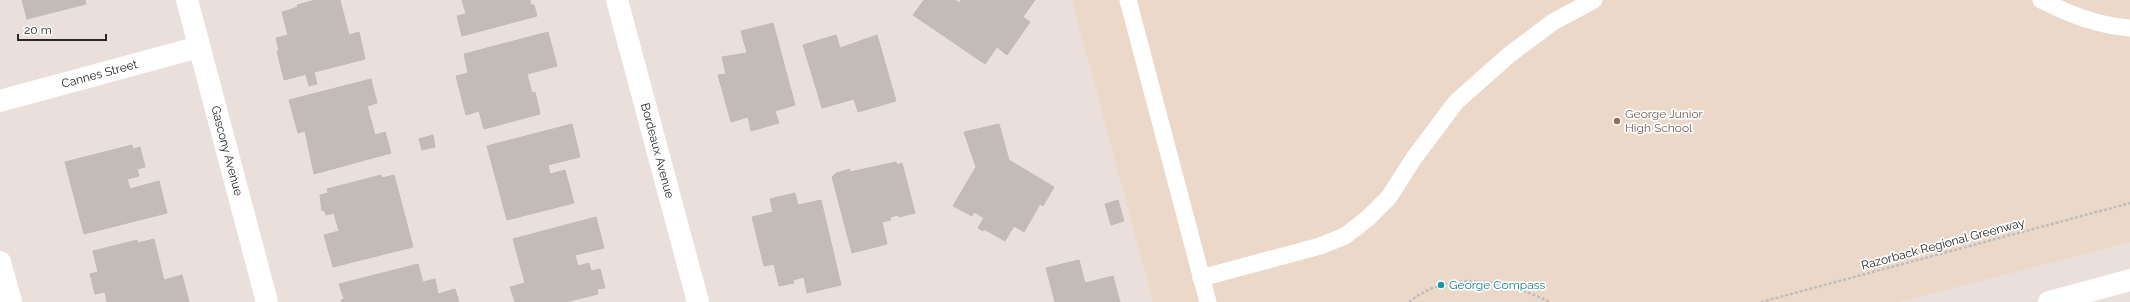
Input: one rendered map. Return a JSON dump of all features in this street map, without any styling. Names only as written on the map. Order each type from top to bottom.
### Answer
[{"type":"street","name":"Gascony Avenue","points":[[188,0],[267,302]]},
{"type":"street","name":"Bordeaux Avenue","points":[[617,0],[698,302]]},
{"type":"street","name":"Cannes Street","points":[[0,101],[200,47]]},
{"type":"street","points":[[0,262],[11,302]]},
{"type":"street","points":[[2049,302],[2130,280]]},
{"type":"lane","points":[[1128,0],[1208,302]]},
{"type":"lane","points":[[1201,278],[1320,246],[1345,236],[1367,219],[1389,197],[1414,158],[1456,102],[1509,55],[1553,22],[1594,0]]},
{"type":"lane","points":[[2041,0],[2064,11],[2104,26],[2130,28]]},
{"type":"path","name":"Razorback Regional Greenway","points":[[1761,302],[2130,202]]},
{"type":"path","points":[[1409,302],[1417,295],[1441,285],[1467,281],[1492,282],[1519,288],[1550,302]]},
{"type":"shaded area","name":"George Junior High School","points":[[1072,0],[2130,0],[2130,242],[1900,302],[1153,302]]},
{"type":"building","points":[[22,0],[85,0],[86,4],[27,19]]},
{"type":"building","points":[[315,0],[340,0],[349,35],[359,32],[365,59],[284,80],[277,51],[279,51],[276,38],[288,35],[282,12],[298,7],[297,5]]},
{"type":"building","points":[[462,0],[530,0],[531,5],[534,5],[537,16],[462,36],[457,16],[466,14]]},
{"type":"building","points":[[924,0],[955,0],[959,3],[961,0],[1035,0],[1023,17],[1030,22],[1007,55],[997,47],[985,64],[913,15]]},
{"type":"building","points":[[773,23],[795,105],[775,111],[779,123],[751,131],[748,117],[731,122],[718,75],[726,74],[722,57],[747,53],[741,31]]},
{"type":"building","points":[[548,32],[557,66],[527,74],[532,93],[535,92],[540,114],[484,129],[479,111],[466,115],[456,76],[468,73],[464,54]]},
{"type":"building","points":[[836,35],[840,48],[877,35],[896,101],[858,112],[854,99],[822,108],[803,45]]},
{"type":"building","points":[[314,72],[317,84],[309,86],[306,75]]},
{"type":"building","points":[[371,79],[377,103],[367,106],[375,135],[385,132],[391,153],[314,174],[305,131],[298,133],[289,100]]},
{"type":"building","points":[[572,124],[580,157],[548,165],[550,174],[565,170],[574,203],[507,220],[487,146]]},
{"type":"building","points":[[999,124],[1009,160],[1054,187],[1043,206],[1040,204],[1024,232],[1014,226],[1005,241],[984,229],[983,231],[978,228],[984,218],[974,212],[972,216],[953,206],[976,167],[964,132]]},
{"type":"building","points":[[433,135],[435,147],[422,150],[419,139]]},
{"type":"building","points":[[132,145],[133,149],[140,147],[145,167],[137,169],[139,176],[127,179],[130,189],[159,181],[167,213],[84,234],[65,162]]},
{"type":"building","points":[[896,162],[897,165],[902,163],[915,213],[899,217],[898,215],[890,217],[891,220],[882,222],[887,244],[852,253],[832,177],[836,173],[850,169],[850,172]]},
{"type":"building","points":[[381,175],[382,178],[394,175],[413,247],[333,267],[324,235],[339,231],[334,213],[326,215],[324,210],[322,211],[320,195],[328,193],[327,189]]},
{"type":"building","points":[[795,193],[798,205],[821,200],[841,285],[807,293],[804,277],[793,280],[794,283],[779,286],[774,264],[764,266],[752,217],[773,212],[770,199]]},
{"type":"building","points":[[1118,200],[1124,221],[1111,225],[1105,204]]},
{"type":"building","points":[[596,217],[604,248],[575,255],[578,266],[589,263],[591,271],[600,269],[605,288],[597,289],[598,294],[566,302],[515,302],[510,287],[525,283],[513,239]]},
{"type":"building","points":[[154,239],[164,280],[182,275],[189,302],[107,302],[105,292],[95,294],[90,274],[98,272],[93,251],[137,240],[138,243]]},
{"type":"building","points":[[1079,260],[1085,283],[1113,276],[1120,302],[1055,302],[1046,268]]},
{"type":"building","points":[[418,264],[423,282],[435,279],[438,294],[455,289],[459,302],[342,302],[341,300],[344,299],[339,284]]},
{"type":"place","name":"George Junior High School","points":[[1617,121]]},
{"type":"place","name":"George Compass","points":[[1441,285]]}]
